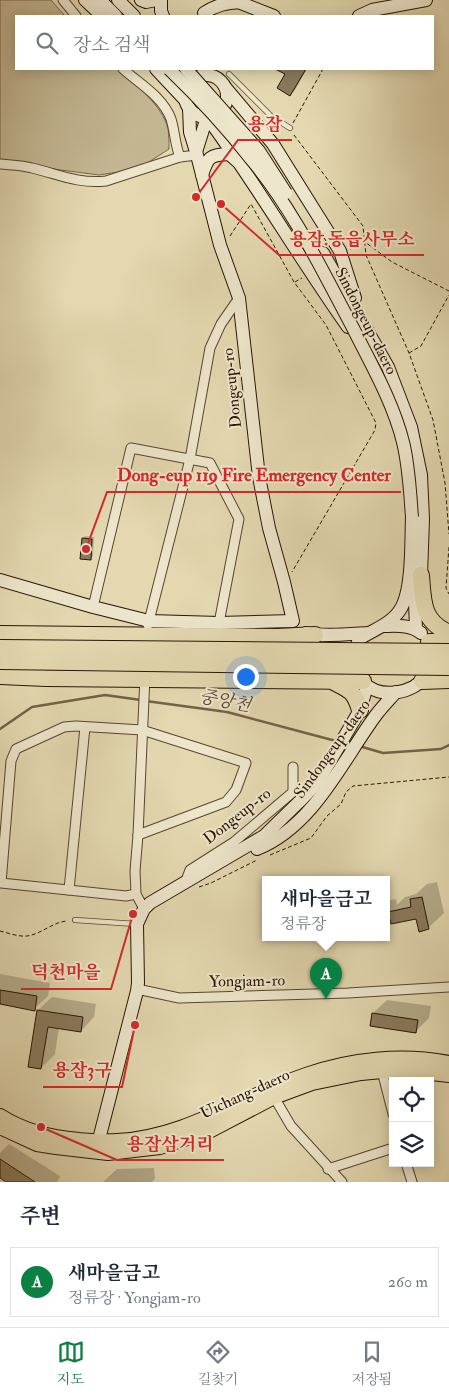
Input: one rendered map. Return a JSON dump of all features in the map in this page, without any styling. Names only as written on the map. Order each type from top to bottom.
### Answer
[{"type":"highway","points":[[421,575],[423,602],[427,616],[439,628],[449,633]]},
{"type":"highway","points":[[0,634],[148,628],[288,631],[315,635]]},
{"type":"highway","points":[[429,642],[449,642]]},
{"type":"highway","points":[[0,648],[449,652]]},
{"type":"highway","points":[[0,661],[449,667]]},
{"type":"highway","points":[[0,676],[144,683],[334,682],[365,684]]},
{"type":"highway","points":[[422,682],[449,680]]},
{"type":"highway","points":[[334,682],[356,697],[360,710]]},
{"type":"main road","points":[[85,0],[101,15]]},
{"type":"main road","points":[[100,0],[115,15]]},
{"type":"main road","points":[[118,0],[133,15]]},
{"type":"main road","points":[[141,0],[146,2],[156,0]]},
{"type":"main road","points":[[161,0],[163,15]]},
{"type":"main road","points":[[203,15],[204,0]]},
{"type":"main road","points":[[362,15],[372,10],[426,0]]},
{"type":"main road","points":[[203,15],[214,6],[243,2],[272,15]]},
{"type":"main road","points":[[157,70],[194,113],[206,117],[244,168],[313,277],[366,354]]},
{"type":"main road","name":"Sindongeup-daero","points":[[170,70],[252,159],[277,195],[314,254],[390,405],[403,442],[408,468],[412,517],[407,594],[400,610],[382,626]]},
{"type":"main road","name":"Sindongeup-daero","points":[[187,70],[259,151],[323,253],[388,367],[411,427],[421,475],[423,519],[421,575],[415,602],[416,629]]},
{"type":"main road","points":[[187,105],[187,88],[194,74],[202,76],[212,73],[273,144],[340,251],[363,322]]},
{"type":"main road","points":[[206,117],[219,112],[224,107],[226,100],[225,87]]},
{"type":"main road","name":"Dongeup-ro","points":[[187,105],[190,132],[220,245],[239,298],[259,477],[269,528],[284,582],[288,631]]},
{"type":"main road","points":[[196,154],[206,117]]},
{"type":"main road","points":[[202,176],[207,161],[214,155],[229,154],[244,168]]},
{"type":"main road","points":[[0,580],[93,607],[148,628],[219,623],[288,631],[299,640],[343,651],[353,656]]},
{"type":"main road","points":[[382,626],[416,629],[429,642],[434,658],[429,672],[422,682],[407,690],[396,692],[387,692],[365,684],[356,674],[353,656],[359,639],[382,626]]},
{"type":"main road","points":[[315,635],[368,633]]},
{"type":"main road","name":"Sindongeup-daero","points":[[323,785],[360,710],[365,684]]},
{"type":"main road","name":"Sindongeup-daero","points":[[216,865],[266,845],[292,827],[376,714],[396,692]]},
{"type":"main road","name":"Dongeup-ro","points":[[97,1146],[137,988],[137,924],[144,909],[150,903],[216,865]]},
{"type":"main road","name":"Uichang-daero","points":[[0,1128],[37,1144],[97,1146],[174,1130],[298,1078],[336,1066],[383,1059],[449,1063]]},
{"type":"main road","name":"Uichang-daero","points":[[0,1116],[18,1127],[37,1134],[97,1146],[108,1153],[160,1147],[211,1130],[274,1097],[312,1083],[361,1073],[382,1071],[424,1072],[449,1076]]},
{"type":"street","points":[[63,0],[75,15]]},
{"type":"street","points":[[124,70],[158,98],[165,107],[171,119],[180,157]]},
{"type":"street","points":[[0,164],[30,167],[65,179],[94,182],[106,181],[180,157],[196,154]]},
{"type":"street","points":[[144,909],[136,894],[135,871],[148,628],[190,459],[210,348],[221,324],[239,298]]},
{"type":"street","points":[[93,607],[131,448],[210,462],[239,520],[219,623]]},
{"type":"street","points":[[136,894],[126,896],[0,883],[10,761],[16,749],[64,727],[142,728],[246,763],[236,790],[226,802],[138,835]]},
{"type":"street","points":[[69,890],[86,727]]},
{"type":"street","name":"Dongeup-ro","points":[[184,883],[190,870],[234,842],[293,792],[293,767]]},
{"type":"street","name":"Yongjam-ro","points":[[137,988],[179,998],[330,994],[449,987]]},
{"type":"street","points":[[382,1071],[389,1098]]},
{"type":"street","points":[[274,1097],[291,1126],[328,1169],[342,1182]]},
{"type":"street","points":[[328,1169],[389,1149]]},
{"type":"street","points":[[407,1167],[412,1182]]},
{"type":"lane","points":[[229,74],[271,116],[290,128]]},
{"type":"lane","points":[[251,118],[262,107]]},
{"type":"lane","points":[[75,920],[137,924]]},
{"type":"path","points":[[321,70],[290,128],[363,226],[366,255],[408,353],[433,420],[445,483],[449,534]]},
{"type":"path","points":[[220,245],[228,239],[251,204],[294,282],[326,325],[376,423],[375,430],[284,582]]},
{"type":"path","points":[[348,250],[365,242]]},
{"type":"path","points":[[365,242],[392,262],[449,291]]},
{"type":"path","points":[[294,282],[306,276]]},
{"type":"path","points":[[408,353],[421,346],[449,295]]},
{"type":"path","points":[[449,547],[446,588],[449,594]]},
{"type":"path","points":[[354,786],[449,777]]},
{"type":"path","points":[[0,931],[27,936],[47,929],[61,921],[75,920]]},
{"type":"shaded area","points":[[0,0],[51,0],[64,15],[15,15],[15,70],[119,70],[160,111],[168,129],[169,149],[138,169],[99,175],[0,162]]},
{"type":"building","points":[[277,70],[305,70],[290,96],[277,88],[285,74]]},
{"type":"building","points":[[82,538],[92,539],[91,560],[80,559]]},
{"type":"building","points":[[422,897],[429,929],[419,932],[416,919],[391,924],[390,912],[411,907],[410,899]]},
{"type":"building","points":[[0,990],[37,996],[35,1011],[0,1004]]},
{"type":"building","points":[[37,1010],[83,1017],[81,1032],[48,1027],[41,1069],[28,1067]]},
{"type":"building","points":[[372,1013],[418,1020],[416,1033],[370,1026]]},
{"type":"building","points":[[0,1159],[35,1182],[6,1182],[0,1178]]},
{"type":"waterway","name":"중앙천","points":[[0,729],[32,707],[105,695],[141,700]]},
{"type":"waterway","name":"중앙천","points":[[146,701],[227,712],[336,741]]},
{"type":"waterway","name":"중앙천","points":[[359,746],[383,753],[441,749],[449,745]]},
{"type":"place","name":"용잠","points":[[196,197]]},
{"type":"place","name":"용잠.동읍사무소","points":[[221,204]]},
{"type":"place","name":"Dong-eup 119 Fire Emergency Center","points":[[86,549]]},
{"type":"place","name":"덕천마을","points":[[133,914]]},
{"type":"place","name":"새마을금고","points":[[326,999]]},
{"type":"place","name":"용잠3구","points":[[135,1025]]},
{"type":"place","name":"용잠삼거리","points":[[41,1127]]}]
